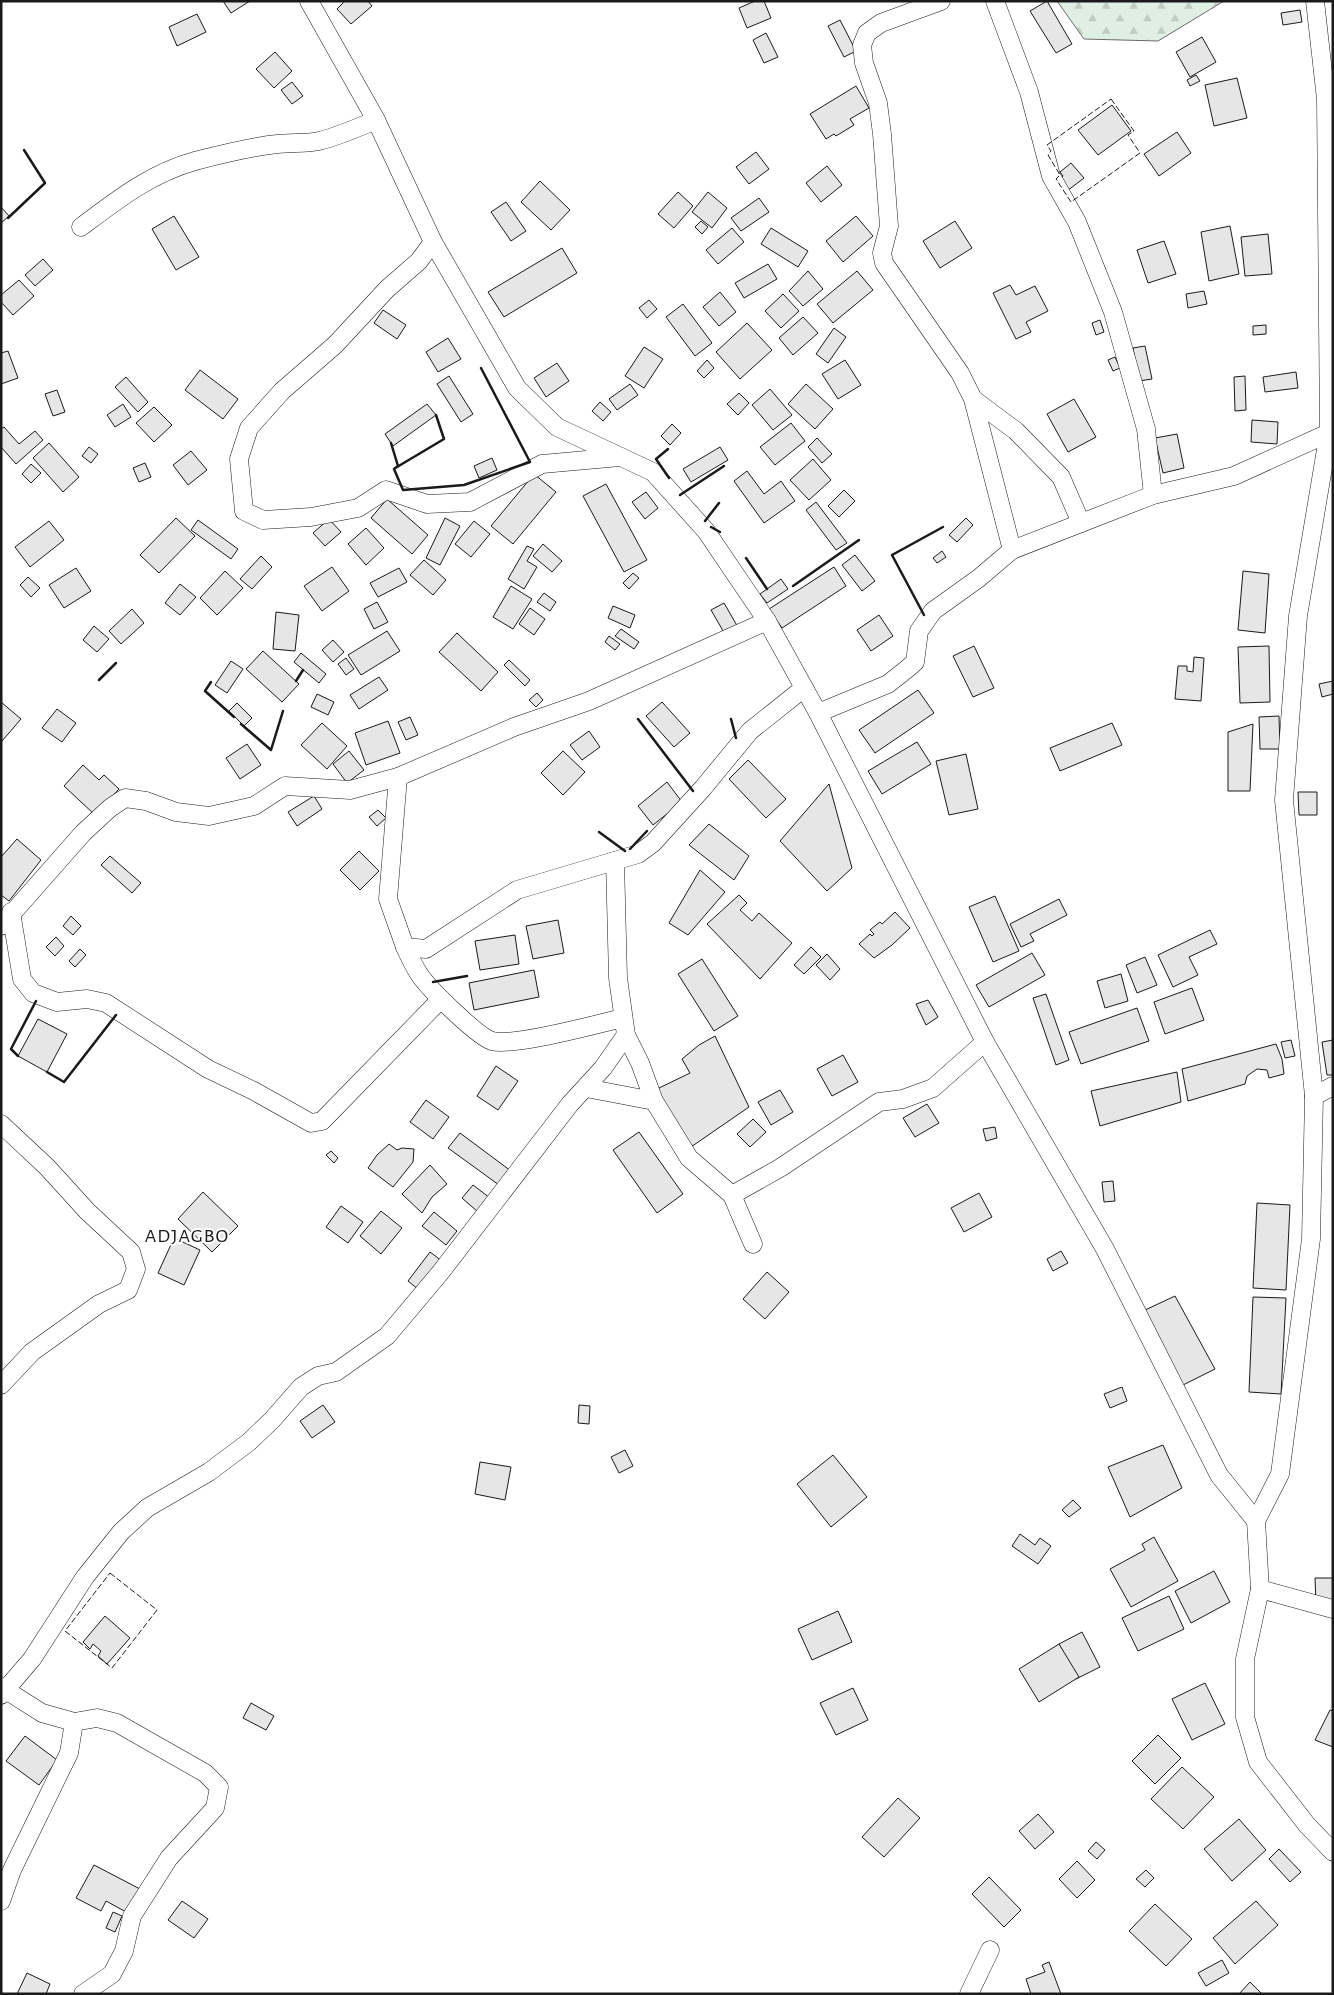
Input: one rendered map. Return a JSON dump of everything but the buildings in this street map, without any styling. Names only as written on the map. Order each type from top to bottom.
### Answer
[{"type":"street","points":[[309,1],[376,120],[433,242],[517,388],[557,427],[652,472],[706,532],[767,621],[818,713],[985,1042],[1104,1249],[1218,1475],[1256,1522]]},
{"type":"street","points":[[941,1],[881,23],[867,33],[862,45],[864,63],[878,103],[882,134],[889,226],[882,252],[884,263],[960,373],[973,399],[1012,550]]},
{"type":"street","points":[[995,1],[1030,92],[1051,176],[1077,222],[1113,312],[1146,429],[1154,495]]},
{"type":"street","points":[[1315,1],[1326,99],[1331,432],[1298,616],[1284,800],[1314,1096],[1311,1240],[1282,1464],[1280,1474],[1256,1522],[1260,1589],[1245,1659],[1245,1716],[1258,1762],[1307,1825],[1333,1852]]},
{"type":"street","points":[[81,226],[130,190],[162,172],[194,161],[244,150],[276,144],[317,141],[349,132],[376,120]]},
{"type":"street","points":[[433,242],[419,261],[387,289],[335,345],[282,391],[249,428],[239,459],[244,511],[263,520],[311,517],[358,508],[386,490],[427,504],[470,502],[542,464],[621,457]]},
{"type":"street","points":[[973,399],[1016,431],[1061,477],[1081,523]]},
{"type":"street","points":[[818,713],[888,684],[907,670],[914,662],[919,631],[934,611],[979,578],[1012,550],[1154,495],[1234,476],[1331,432]]},
{"type":"street","points":[[441,999],[322,1121],[311,1123],[254,1091],[208,1069],[106,1003],[87,999],[57,1002],[33,993],[22,979],[6,919],[82,833],[110,808],[125,798],[146,801],[176,812],[209,816],[254,806],[285,786],[350,790],[398,777],[514,727],[589,701],[767,621]]},
{"type":"street","points":[[405,948],[426,949],[517,890],[638,854],[653,842],[709,782],[750,731],[804,688]]},
{"type":"street","points":[[398,777],[388,899],[405,948],[420,976],[441,999],[484,1036],[493,1041],[514,1042],[625,1026]]},
{"type":"street","points":[[615,861],[618,978],[625,1026],[654,1101],[689,1158],[732,1196],[753,1244]]},
{"type":"street","points":[[84,1994],[112,1974],[124,1951],[132,1916],[168,1858],[215,1808],[219,1787],[205,1773],[117,1723],[97,1718],[74,1722],[42,1713],[3,1691],[32,1659],[85,1577],[120,1532],[146,1508],[209,1472],[249,1442],[272,1420],[301,1387],[318,1376],[336,1372],[387,1336],[440,1273],[570,1104],[604,1068],[625,1026]]},
{"type":"street","points":[[732,1196],[780,1168],[879,1102],[903,1099],[933,1088],[985,1042]]},
{"type":"street","points":[[1314,1096],[1333,1086]]},
{"type":"street","points":[[586,1088],[654,1101]]},
{"type":"street","points":[[1,1124],[47,1167],[87,1211],[131,1252],[136,1269],[128,1290],[99,1304],[32,1352],[1,1385]]},
{"type":"street","points":[[1260,1589],[1333,1610]]},
{"type":"street","points":[[1,1901],[12,1870],[69,1753],[74,1722]]},
{"type":"street","points":[[968,1994],[990,1950]]},
{"type":"green space","points":[[1057,1],[1224,1],[1158,41],[1084,39]]},
{"type":"fence","points":[[1111,99],[1134,131],[1128,135],[1140,153],[1071,202],[1056,179],[1060,175],[1048,155],[1051,151],[1047,145],[1111,99]]},
{"type":"fence","points":[[110,1573],[157,1610],[112,1668],[65,1631],[110,1573]]},
{"type":"wall","points":[[8,218],[45,183],[24,150]]},
{"type":"wall","points":[[391,443],[398,466],[394,469],[403,490],[464,485],[530,462],[481,368]]},
{"type":"wall","points":[[397,467],[444,439],[436,415]]},
{"type":"wall","points":[[668,449],[656,459],[669,478]]},
{"type":"wall","points":[[680,495],[724,466]]},
{"type":"wall","points":[[705,521],[719,503]]},
{"type":"wall","points":[[711,527],[720,532]]},
{"type":"wall","points":[[924,615],[892,555],[943,527]]},
{"type":"wall","points":[[793,586],[859,540]]},
{"type":"wall","points":[[746,558],[767,589]]},
{"type":"wall","points":[[99,680],[116,663]]},
{"type":"wall","points":[[296,681],[303,670]]},
{"type":"wall","points":[[211,682],[205,691],[234,717]]},
{"type":"wall","points":[[241,724],[271,750],[283,711]]},
{"type":"wall","points":[[638,719],[693,791]]},
{"type":"wall","points":[[731,719],[736,738]]},
{"type":"wall","points":[[630,849],[647,831]]},
{"type":"wall","points":[[599,832],[625,851]]},
{"type":"wall","points":[[433,982],[467,976]]},
{"type":"wall","points":[[18,1056],[11,1049],[36,1001]]},
{"type":"wall","points":[[47,1072],[64,1082],[116,1015]]},
{"type":"district","name":"ADJAGBO","points":[[187,1236]]}]
